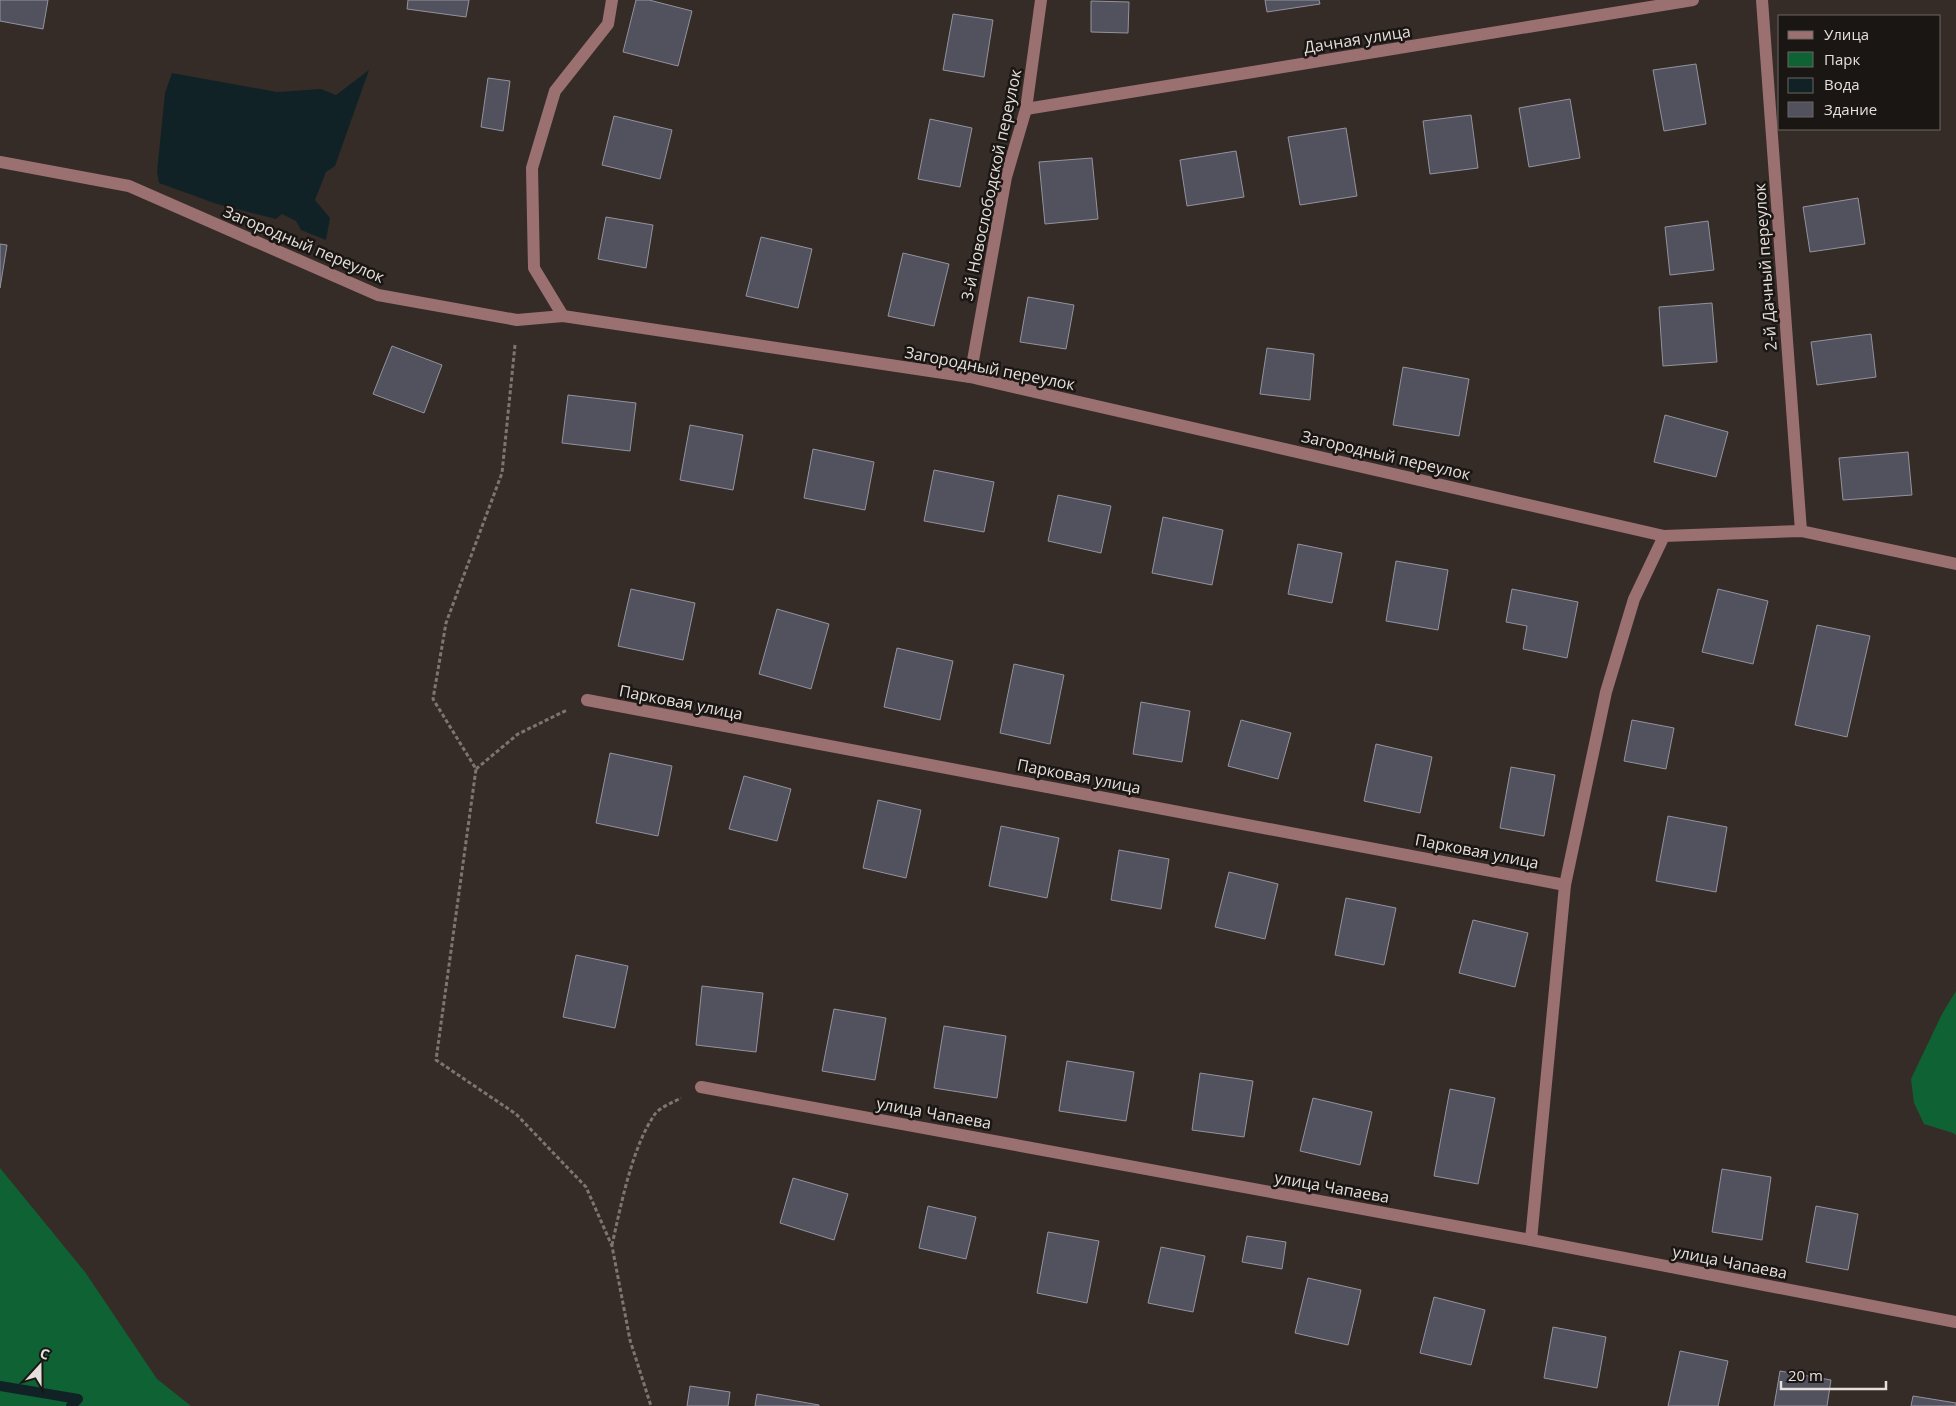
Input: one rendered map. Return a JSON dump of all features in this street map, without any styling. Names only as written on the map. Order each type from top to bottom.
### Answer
[{"type":"street","points":[[563,316],[534,268],[532,168],[555,91],[608,24],[612,0]]},
{"type":"street","name":"3-й Новослободской переулок","points":[[970,377],[1006,177],[1026,109],[1041,0]]},
{"type":"street","name":"Дачная улица","points":[[1026,109],[1693,0]]},
{"type":"street","name":"2-й Дачный переулок","points":[[1762,0],[1801,531]]},
{"type":"street","name":"Загородный переулок","points":[[0,162],[129,186],[378,295],[517,320],[563,316],[970,377],[1664,536],[1801,531],[1956,564]]},
{"type":"street","points":[[1532,1240],[1565,884],[1606,692],[1634,599],[1664,536]]},
{"type":"street","name":"Парковая улица","points":[[587,700],[1565,884]]},
{"type":"street","name":"улица Чапаева","points":[[701,1087],[1532,1240],[1956,1322]]},
{"type":"path","points":[[517,320],[502,473],[446,623],[433,699],[476,769],[436,1060],[516,1114],[586,1188],[612,1246],[630,1340],[651,1406]]},
{"type":"path","points":[[476,769],[518,734],[587,700]]},
{"type":"path","points":[[612,1246],[624,1188],[641,1142],[656,1112],[701,1087]]},
{"type":"green space","points":[[1956,991],[1956,1135],[1924,1124],[1914,1103],[1911,1079],[1942,1014]]},
{"type":"green space","points":[[0,1168],[85,1272],[157,1379],[191,1406],[0,1406]]},
{"type":"water","points":[[369,70],[335,166],[326,172],[315,200],[330,218],[326,240],[301,230],[296,221],[282,214],[276,219],[217,204],[159,183],[157,172],[165,93],[172,73],[277,92],[321,89],[336,95]]},
{"type":"building","points":[[0,0],[48,0],[43,29],[0,21]]},
{"type":"building","points":[[408,0],[469,0],[466,17],[407,9]]},
{"type":"building","points":[[636,0],[649,0],[692,11],[678,66],[623,52]]},
{"type":"building","points":[[1265,0],[1319,0],[1320,4],[1267,12]]},
{"type":"building","points":[[1091,1],[1129,2],[1128,33],[1091,32]]},
{"type":"building","points":[[953,14],[993,20],[984,77],[943,70]]},
{"type":"building","points":[[1696,64],[1706,124],[1664,131],[1653,70]]},
{"type":"building","points":[[488,78],[510,81],[503,131],[481,127]]},
{"type":"building","points":[[1570,99],[1580,158],[1529,167],[1519,108]]},
{"type":"building","points":[[1471,115],[1478,168],[1430,174],[1423,121]]},
{"type":"building","points":[[614,116],[672,130],[660,179],[602,165]]},
{"type":"building","points":[[930,119],[972,128],[960,187],[918,179]]},
{"type":"building","points":[[1346,128],[1357,196],[1300,205],[1288,137]]},
{"type":"building","points":[[1236,151],[1244,197],[1187,206],[1180,160]]},
{"type":"building","points":[[1092,158],[1098,219],[1045,224],[1039,162]]},
{"type":"building","points":[[1858,198],[1865,244],[1810,252],[1803,207]]},
{"type":"building","points":[[606,217],[653,225],[646,268],[598,259]]},
{"type":"building","points":[[1708,221],[1714,270],[1670,275],[1665,227]]},
{"type":"building","points":[[761,237],[812,249],[798,308],[746,296]]},
{"type":"building","points":[[0,244],[7,245],[0,288]]},
{"type":"building","points":[[903,253],[949,264],[934,326],[888,316]]},
{"type":"building","points":[[1028,297],[1074,305],[1066,349],[1020,342]]},
{"type":"building","points":[[1712,303],[1717,362],[1663,366],[1659,307]]},
{"type":"building","points":[[1871,334],[1876,377],[1817,385],[1811,342]]},
{"type":"building","points":[[392,346],[442,365],[424,413],[373,394]]},
{"type":"building","points":[[1267,348],[1314,354],[1310,400],[1260,394]]},
{"type":"building","points":[[1403,367],[1469,379],[1459,436],[1393,425]]},
{"type":"building","points":[[568,395],[636,403],[630,451],[562,443]]},
{"type":"building","points":[[1665,415],[1728,432],[1716,477],[1654,462]]},
{"type":"building","points":[[690,425],[743,435],[733,490],[680,480]]},
{"type":"building","points":[[813,449],[874,462],[865,510],[804,498]]},
{"type":"building","points":[[1908,452],[1912,495],[1843,500],[1839,458]]},
{"type":"building","points":[[934,470],[994,482],[984,532],[924,521]]},
{"type":"building","points":[[1058,495],[1111,506],[1101,553],[1048,541]]},
{"type":"building","points":[[1163,517],[1223,530],[1212,585],[1152,573]]},
{"type":"building","points":[[1298,544],[1342,553],[1332,603],[1288,594]]},
{"type":"building","points":[[1396,561],[1448,570],[1438,630],[1386,621]]},
{"type":"building","points":[[631,589],[695,603],[683,660],[618,646]]},
{"type":"building","points":[[1512,589],[1578,602],[1567,658],[1523,649],[1527,626],[1506,622]]},
{"type":"building","points":[[1718,589],[1768,601],[1753,664],[1702,652]]},
{"type":"building","points":[[777,609],[829,624],[811,689],[759,674]]},
{"type":"building","points":[[1817,625],[1870,636],[1847,737],[1795,725]]},
{"type":"building","points":[[897,648],[953,661],[940,720],[884,707]]},
{"type":"building","points":[[1014,664],[1064,675],[1050,744],[1000,733]]},
{"type":"building","points":[[1141,702],[1190,711],[1182,762],[1133,754]]},
{"type":"building","points":[[1241,720],[1291,733],[1278,779],[1228,766]]},
{"type":"building","points":[[1632,720],[1674,728],[1666,769],[1624,761]]},
{"type":"building","points":[[1376,744],[1432,757],[1420,813],[1364,801]]},
{"type":"building","points":[[610,753],[672,766],[658,836],[596,823]]},
{"type":"building","points":[[1511,767],[1555,775],[1544,836],[1500,828]]},
{"type":"building","points":[[744,776],[791,789],[777,841],[729,829]]},
{"type":"building","points":[[878,800],[921,810],[906,878],[863,868]]},
{"type":"building","points":[[1668,816],[1727,827],[1716,892],[1656,881]]},
{"type":"building","points":[[1001,826],[1059,838],[1047,898],[989,886]]},
{"type":"building","points":[[1119,850],[1169,859],[1161,909],[1111,900]]},
{"type":"building","points":[[1229,872],[1278,884],[1265,939],[1215,927]]},
{"type":"building","points":[[1346,898],[1396,908],[1384,965],[1335,955]]},
{"type":"building","points":[[1473,920],[1528,933],[1515,987],[1459,973]]},
{"type":"building","points":[[576,955],[628,966],[615,1028],[563,1017]]},
{"type":"building","points":[[702,986],[763,993],[756,1052],[696,1045]]},
{"type":"building","points":[[834,1009],[886,1018],[875,1080],[822,1071]]},
{"type":"building","points":[[944,1026],[1006,1036],[997,1098],[934,1088]]},
{"type":"building","points":[[1067,1061],[1134,1072],[1126,1121],[1059,1111]]},
{"type":"building","points":[[1200,1073],[1253,1081],[1244,1137],[1192,1130]]},
{"type":"building","points":[[1450,1089],[1495,1098],[1478,1184],[1434,1176]]},
{"type":"building","points":[[1313,1098],[1372,1112],[1360,1165],[1300,1151]]},
{"type":"building","points":[[1722,1169],[1771,1177],[1762,1240],[1712,1232]]},
{"type":"building","points":[[793,1178],[848,1194],[834,1240],[780,1223]]},
{"type":"building","points":[[928,1206],[976,1217],[966,1259],[919,1248]]},
{"type":"building","points":[[1816,1206],[1858,1214],[1848,1270],[1806,1262]]},
{"type":"building","points":[[1048,1232],[1099,1241],[1087,1303],[1037,1293]]},
{"type":"building","points":[[1247,1236],[1286,1242],[1282,1269],[1242,1262]]},
{"type":"building","points":[[1161,1247],[1205,1256],[1193,1312],[1148,1303]]},
{"type":"building","points":[[1308,1278],[1361,1290],[1348,1345],[1295,1333]]},
{"type":"building","points":[[1434,1297],[1485,1310],[1471,1365],[1420,1353]]},
{"type":"building","points":[[1553,1327],[1606,1337],[1597,1388],[1544,1378]]},
{"type":"building","points":[[1680,1351],[1728,1361],[1718,1406],[1668,1406]]},
{"type":"building","points":[[1780,1371],[1831,1380],[1827,1406],[1774,1406]]},
{"type":"building","points":[[690,1386],[730,1392],[728,1406],[687,1406]]},
{"type":"building","points":[[757,1394],[819,1405],[819,1406],[755,1406]]},
{"type":"building","points":[[1913,1396],[1956,1403],[1956,1406],[1911,1406]]},
{"type":"waterway","points":[[0,1386],[78,1399],[71,1406]]}]
